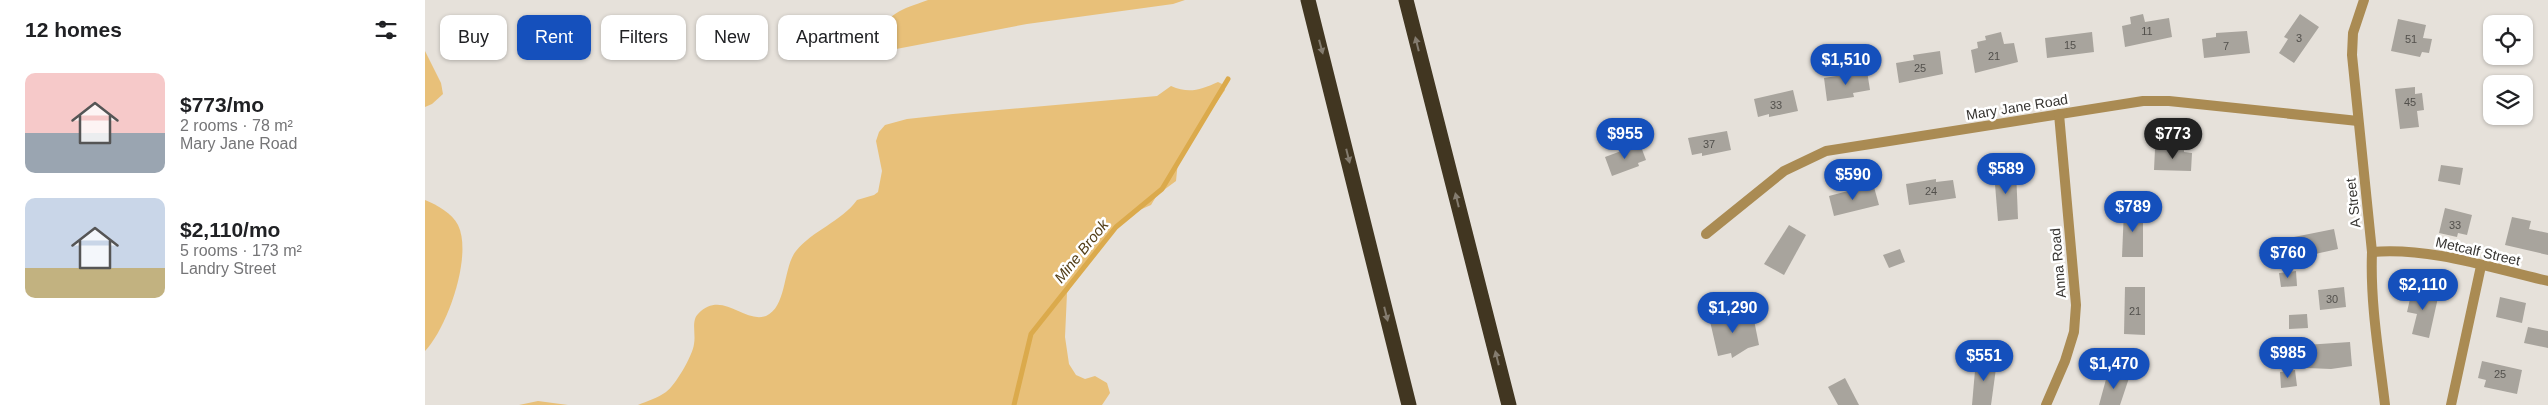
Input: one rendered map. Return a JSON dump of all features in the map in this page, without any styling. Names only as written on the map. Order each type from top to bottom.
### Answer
[{"type":"highway","points":[[1309,0],[1409,405]]},
{"type":"highway","points":[[1406,0],[1509,405]]},
{"type":"street","name":"A Street","points":[[2364,0],[2353,33],[2352,55],[2372,252],[2372,284],[2385,405]]},
{"type":"street","name":"Mary Jane Road","points":[[1706,234],[1784,171],[1826,151],[2143,101],[2169,101],[2358,121]]},
{"type":"street","name":"Anna Road","points":[[2046,405],[2065,362],[2074,332],[2076,305],[2059,114]]},
{"type":"street","name":"Metcalf Street","points":[[2372,252],[2398,250],[2423,252],[2548,280]]},
{"type":"street","points":[[2451,405],[2481,266]]},
{"type":"shaded area","points":[[928,0],[1185,0],[1173,4],[1027,24],[897,49],[897,15],[894,15]]},
{"type":"shaded area","points":[[425,51],[441,83],[443,94],[432,104],[425,107]]},
{"type":"shaded area","points":[[1218,82],[1222,84],[1225,90],[1181,154],[1178,161],[1176,181],[1157,195],[1151,205],[1128,215],[1091,256],[1067,293],[1065,337],[1069,364],[1076,375],[1085,379],[1095,376],[1107,383],[1110,393],[1102,405],[638,405],[663,394],[670,389],[679,377],[693,349],[694,324],[698,314],[707,307],[716,305],[733,309],[749,316],[766,316],[778,304],[792,258],[796,251],[810,237],[843,214],[857,200],[878,192],[882,171],[876,141],[879,132],[885,125],[907,119],[953,114],[1157,96],[1171,86],[1183,90],[1194,90]]},
{"type":"shaded area","points":[[425,200],[444,210],[458,225],[462,238],[462,255],[460,272],[449,309],[442,326],[425,351]]},
{"type":"shaded area","points":[[538,401],[568,405],[519,405]]},
{"type":"building","points":[[2143,14],[2145,22],[2169,18],[2172,37],[2125,47],[2122,26],[2131,24],[2130,17]]},
{"type":"building","points":[[2300,14],[2319,27],[2294,63],[2279,53],[2288,39],[2284,37]]},
{"type":"building","points":[[2398,19],[2426,25],[2423,38],[2432,39],[2429,53],[2422,52],[2420,57],[2391,51]]},
{"type":"building","points":[[2247,31],[2250,53],[2204,58],[2202,39],[2216,37],[2216,33]]},
{"type":"building","points":[[2001,32],[2004,44],[2014,43],[2018,62],[1975,73],[1971,50],[1978,48],[1977,42],[1986,40],[1985,36]]},
{"type":"building","points":[[2092,32],[2094,52],[2047,58],[2045,38]]},
{"type":"building","points":[[1940,51],[1943,74],[1899,83],[1896,63],[1914,60],[1913,55]]},
{"type":"building","points":[[1867,71],[1870,90],[1853,93],[1854,97],[1827,101],[1824,78]]},
{"type":"building","points":[[2415,87],[2415,94],[2422,93],[2424,110],[2417,111],[2419,127],[2400,129],[2395,89]]},
{"type":"building","points":[[1793,90],[1798,111],[1769,117],[1769,114],[1758,117],[1754,99]]},
{"type":"building","points":[[1727,131],[1731,150],[1702,156],[1702,153],[1692,155],[1688,138]]},
{"type":"building","points":[[1640,144],[1646,160],[1638,163],[1639,166],[1612,176],[1605,157]]},
{"type":"building","points":[[2155,149],[2184,150],[2184,152],[2192,153],[2191,171],[2154,170]]},
{"type":"building","points":[[2441,165],[2463,168],[2460,185],[2438,181]]},
{"type":"building","points":[[2016,170],[2018,219],[1998,221],[1994,172]]},
{"type":"building","points":[[1936,179],[1936,182],[1953,180],[1956,198],[1909,205],[1906,184]]},
{"type":"building","points":[[1863,187],[1863,190],[1874,187],[1879,205],[1834,216],[1829,196]]},
{"type":"building","points":[[2143,208],[2143,257],[2122,257],[2124,209]]},
{"type":"building","points":[[2445,208],[2472,215],[2467,235],[2458,233],[2457,237],[2439,233]]},
{"type":"building","points":[[2512,217],[2531,221],[2529,229],[2548,233],[2548,255],[2505,245]]},
{"type":"building","points":[[1789,225],[1806,235],[1784,275],[1764,264]]},
{"type":"building","points":[[2334,229],[2338,249],[2315,254],[2316,258],[2298,262],[2294,237]]},
{"type":"building","points":[[1900,249],[1905,262],[1889,268],[1883,255]]},
{"type":"building","points":[[2296,271],[2297,286],[2281,287],[2279,273]]},
{"type":"building","points":[[2125,287],[2145,287],[2145,335],[2124,334]]},
{"type":"building","points":[[2344,287],[2346,307],[2320,310],[2318,290]]},
{"type":"building","points":[[2417,288],[2439,293],[2429,338],[2412,334],[2417,314],[2407,312],[2410,299],[2414,300]]},
{"type":"building","points":[[2500,297],[2526,303],[2522,323],[2496,317]]},
{"type":"building","points":[[1727,312],[1729,320],[1753,315],[1759,345],[1748,348],[1732,358],[1731,353],[1718,356],[1709,317]]},
{"type":"building","points":[[2307,314],[2308,328],[2289,329],[2289,315]]},
{"type":"building","points":[[2528,327],[2548,331],[2548,348],[2524,343]]},
{"type":"building","points":[[2350,342],[2352,366],[2331,369],[2307,368],[2305,345]]},
{"type":"building","points":[[1976,359],[1997,361],[1991,405],[1972,405]]},
{"type":"building","points":[[2482,361],[2522,370],[2517,394],[2484,387],[2486,380],[2478,378]]},
{"type":"building","points":[[2295,370],[2297,386],[2281,388],[2280,372]]},
{"type":"building","points":[[2108,372],[2129,378],[2120,405],[2099,405]]},
{"type":"building","points":[[1845,378],[1859,405],[1838,405],[1828,387]]},
{"type":"waterway","name":"Mine Brook","points":[[1014,405],[1031,334],[1116,227],[1162,189],[1228,79]]}]
